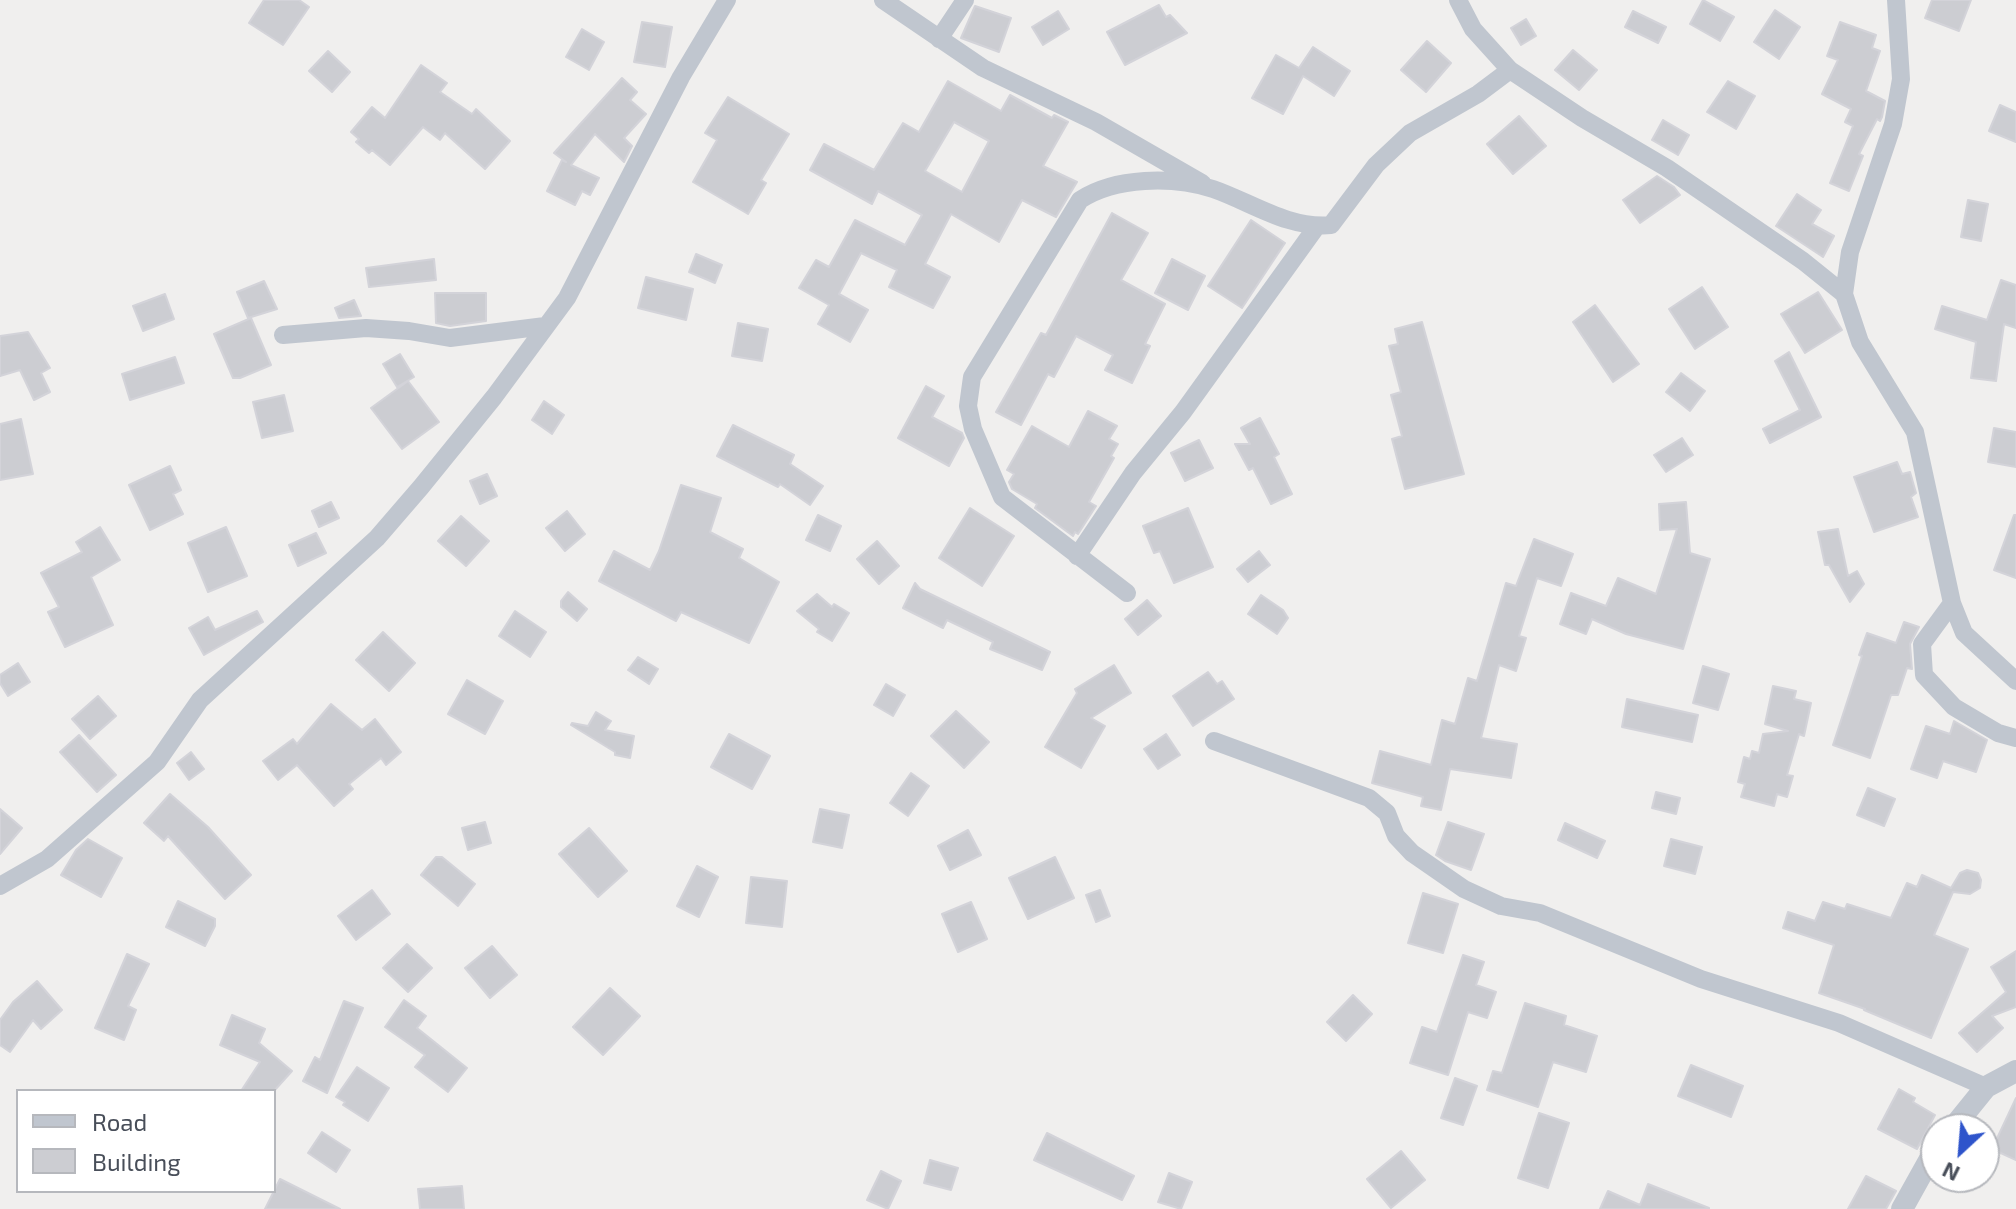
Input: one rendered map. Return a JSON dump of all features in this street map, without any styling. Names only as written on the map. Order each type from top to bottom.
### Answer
[{"type":"street","points":[[0,886],[47,859],[157,762],[200,700],[377,538],[494,397],[567,298],[681,77],[727,0]]},
{"type":"street","points":[[883,0],[983,68],[1096,122],[1211,189],[1270,214],[1317,226],[1331,225],[1376,165],[1410,133],[1478,94],[1510,70]]},
{"type":"street","points":[[939,39],[965,0]]},
{"type":"street","points":[[1458,0],[1473,29],[1510,70],[1582,118],[1667,168],[1803,261],[1844,294]]},
{"type":"street","points":[[1896,0],[1901,79],[1893,124],[1850,252],[1844,294],[1860,342],[1915,432],[1952,603],[1964,633],[2016,681]]},
{"type":"street","points":[[1127,593],[1002,497],[973,429],[968,406],[972,377],[1080,200],[1096,189],[1128,182],[1166,182],[1211,189]]},
{"type":"street","points":[[1077,556],[1133,473],[1183,412],[1317,226]]},
{"type":"street","points":[[283,335],[366,328],[450,338],[545,326]]},
{"type":"street","points":[[1952,603],[1922,644],[1924,675],[1954,707],[1998,733],[2016,738]]},
{"type":"street","points":[[1214,741],[1369,798],[1387,813],[1396,836],[1412,853],[1464,889],[1501,906],[1540,913],[1701,979],[1839,1023],[1986,1087]]},
{"type":"street","points":[[1965,1113],[1986,1087],[2016,1071]]},
{"type":"street","points":[[1902,1209],[1920,1177]]},
{"type":"building","points":[[264,0],[299,0],[309,7],[283,45],[249,23]]},
{"type":"building","points":[[1703,0],[1734,17],[1720,41],[1690,24]]},
{"type":"building","points":[[1932,0],[1971,0],[1959,31],[1925,18]]},
{"type":"building","points":[[1159,5],[1166,17],[1170,15],[1187,33],[1125,65],[1107,32]]},
{"type":"building","points":[[975,6],[1011,18],[999,52],[961,38]]},
{"type":"building","points":[[1775,10],[1800,27],[1779,59],[1754,42]]},
{"type":"building","points":[[1058,11],[1069,29],[1043,45],[1032,27]]},
{"type":"building","points":[[1633,11],[1666,27],[1658,43],[1625,27]]},
{"type":"building","points":[[1526,19],[1536,36],[1521,45],[1511,28]]},
{"type":"building","points":[[642,22],[672,27],[665,67],[634,62]]},
{"type":"building","points":[[1840,22],[1876,35],[1872,48],[1880,51],[1866,91],[1885,101],[1882,117],[1880,121],[1877,119],[1859,154],[1863,156],[1849,191],[1830,183],[1853,126],[1845,122],[1851,109],[1822,94],[1838,60],[1827,56]]},
{"type":"building","points":[[582,29],[604,42],[589,70],[566,57]]},
{"type":"building","points":[[1427,41],[1451,63],[1426,92],[1401,70]]},
{"type":"building","points":[[1313,47],[1350,71],[1334,96],[1303,76],[1283,114],[1252,98],[1276,55],[1299,68]]},
{"type":"building","points":[[1573,50],[1597,70],[1579,90],[1555,70]]},
{"type":"building","points":[[328,51],[350,72],[332,92],[309,71]]},
{"type":"building","points":[[421,65],[447,83],[440,92],[472,114],[476,109],[510,141],[485,169],[445,133],[440,140],[423,127],[390,165],[356,142],[359,139],[351,132],[372,107],[385,118]]},
{"type":"building","points":[[622,78],[637,92],[630,100],[646,114],[624,138],[632,146],[624,162],[595,134],[571,165],[599,178],[590,195],[582,191],[575,205],[547,191],[562,160],[566,162],[554,153]]},
{"type":"building","points":[[948,81],[1001,111],[1010,95],[1052,118],[1054,115],[1068,122],[1043,166],[1077,182],[1056,217],[1022,200],[999,242],[951,214],[925,264],[950,277],[933,308],[889,287],[897,270],[861,253],[839,294],[868,310],[850,342],[818,324],[829,305],[799,288],[816,260],[829,267],[855,220],[905,245],[922,215],[878,191],[872,204],[810,170],[824,144],[874,170],[903,123],[919,132]],"holes":[[[954,122],[989,141],[962,192],[925,171]]]},
{"type":"building","points":[[1728,81],[1755,96],[1736,129],[1707,112]]},
{"type":"building","points":[[728,97],[789,134],[761,180],[766,183],[748,214],[693,182],[717,140],[705,133]]},
{"type":"building","points":[[2000,105],[2016,112],[2016,142],[1989,131]]},
{"type":"building","points":[[1519,116],[1546,146],[1513,174],[1487,144]]},
{"type":"building","points":[[1663,120],[1689,135],[1678,155],[1652,140]]},
{"type":"building","points":[[1657,176],[1680,195],[1640,223],[1623,200]]},
{"type":"building","points":[[1797,194],[1821,210],[1812,224],[1834,236],[1823,257],[1776,226]]},
{"type":"building","points":[[1968,200],[1988,204],[1981,241],[1961,237]]},
{"type":"building","points":[[1112,213],[1148,233],[1121,280],[1165,304],[1145,344],[1150,346],[1132,383],[1105,370],[1113,355],[1076,336],[1054,377],[1048,374],[1021,425],[996,412],[1041,333],[1046,335]]},
{"type":"building","points":[[1251,220],[1285,243],[1242,308],[1208,286]]},
{"type":"building","points":[[696,254],[722,265],[715,283],[689,272]]},
{"type":"building","points":[[434,259],[436,280],[369,287],[366,268]]},
{"type":"building","points":[[1172,259],[1205,276],[1188,310],[1155,293]]},
{"type":"building","points":[[646,277],[693,289],[686,320],[638,308]]},
{"type":"building","points":[[2001,280],[2016,285],[2016,328],[2004,324],[1996,381],[1971,378],[1976,342],[1935,329],[1942,306],[1987,320]]},
{"type":"building","points":[[264,281],[277,309],[248,318],[237,292]]},
{"type":"building","points":[[1702,287],[1728,327],[1695,349],[1669,309]]},
{"type":"building","points":[[1818,292],[1842,330],[1805,353],[1781,314]]},
{"type":"building","points":[[435,293],[486,293],[486,321],[450,326],[436,323]]},
{"type":"building","points":[[165,294],[174,319],[143,331],[133,306]]},
{"type":"building","points":[[354,300],[361,316],[339,318],[335,308]]},
{"type":"building","points":[[1595,305],[1639,364],[1613,382],[1573,322]]},
{"type":"building","points":[[251,318],[271,365],[233,378],[214,334]]},
{"type":"building","points":[[1422,322],[1464,474],[1405,489],[1392,439],[1402,436],[1391,395],[1401,392],[1389,346],[1398,344],[1395,329]]},
{"type":"building","points":[[738,323],[768,329],[762,361],[732,356]]},
{"type":"building","points":[[28,332],[50,368],[41,373],[50,392],[34,400],[20,370],[0,376],[0,336]]},
{"type":"building","points":[[1789,352],[1821,417],[1770,443],[1763,429],[1800,410],[1775,361]]},
{"type":"building","points":[[400,354],[414,377],[397,387],[383,364]]},
{"type":"building","points":[[175,357],[184,383],[130,400],[122,374]]},
{"type":"building","points":[[1681,373],[1705,391],[1690,411],[1666,392]]},
{"type":"building","points":[[408,381],[439,422],[402,449],[371,408]]},
{"type":"building","points":[[926,386],[944,396],[932,417],[962,433],[964,438],[949,466],[898,438]]},
{"type":"building","points":[[284,395],[293,431],[262,438],[253,402]]},
{"type":"building","points":[[544,401],[564,415],[552,434],[532,420]]},
{"type":"building","points":[[1088,411],[1117,426],[1109,439],[1118,444],[1111,456],[1114,458],[1089,502],[1096,506],[1078,534],[1075,532],[1073,536],[1035,508],[1037,504],[1012,489],[1009,482],[1014,474],[1007,470],[1032,426],[1069,447]]},
{"type":"building","points":[[1260,418],[1279,454],[1274,457],[1292,494],[1271,504],[1253,468],[1249,470],[1235,444],[1250,444],[1241,428]]},
{"type":"building","points":[[21,419],[33,474],[0,480],[0,424]]},
{"type":"building","points":[[733,425],[794,455],[790,464],[823,486],[810,505],[780,484],[778,487],[717,456]]},
{"type":"building","points":[[1994,428],[2016,432],[2016,467],[1988,462]]},
{"type":"building","points":[[1682,438],[1693,455],[1666,472],[1654,455]]},
{"type":"building","points":[[1199,440],[1213,468],[1185,481],[1171,453]]},
{"type":"building","points":[[1897,462],[1902,474],[1910,472],[1916,493],[1911,497],[1918,517],[1874,532],[1854,477]]},
{"type":"building","points":[[170,466],[181,490],[173,494],[183,514],[150,530],[129,485]]},
{"type":"building","points":[[487,474],[497,496],[480,504],[470,481]]},
{"type":"building","points":[[681,485],[721,498],[710,532],[743,549],[739,558],[779,582],[749,643],[681,612],[676,621],[599,581],[614,551],[650,570]]},
{"type":"building","points":[[331,502],[339,518],[319,527],[312,511]]},
{"type":"building","points":[[1686,502],[1690,553],[1710,559],[1683,649],[1626,634],[1592,619],[1586,634],[1560,624],[1571,593],[1606,606],[1618,578],[1656,594],[1677,529],[1660,530],[1659,504]]},
{"type":"building","points":[[970,508],[1014,536],[982,586],[939,558]]},
{"type":"building","points":[[1188,508],[1213,567],[1174,583],[1160,551],[1154,553],[1143,526]]},
{"type":"building","points":[[567,511],[585,534],[565,551],[546,528]]},
{"type":"building","points":[[818,515],[841,526],[830,551],[806,540]]},
{"type":"building","points":[[2016,515],[2016,578],[1994,570]]},
{"type":"building","points":[[461,516],[489,541],[466,566],[438,541]]},
{"type":"building","points":[[100,527],[120,560],[91,577],[113,625],[65,647],[48,612],[59,607],[41,573],[82,552],[76,542]]},
{"type":"building","points":[[226,527],[247,576],[208,592],[188,543]]},
{"type":"building","points":[[1838,529],[1848,576],[1857,571],[1864,584],[1850,602],[1829,565],[1825,565],[1818,532]]},
{"type":"building","points":[[316,533],[326,553],[298,566],[289,545]]},
{"type":"building","points":[[1534,539],[1573,554],[1561,586],[1537,578],[1519,636],[1526,638],[1516,671],[1499,665],[1481,738],[1517,744],[1511,778],[1450,769],[1441,810],[1421,806],[1423,797],[1372,783],[1380,751],[1431,765],[1442,720],[1455,724],[1468,678],[1477,681],[1506,583],[1516,586]]},
{"type":"building","points":[[877,541],[899,566],[879,584],[857,559]]},
{"type":"building","points":[[1259,551],[1270,565],[1248,582],[1237,569]]},
{"type":"building","points":[[915,583],[920,589],[1050,652],[1042,670],[990,649],[993,642],[947,620],[943,628],[903,608]]},
{"type":"building","points":[[568,592],[587,609],[577,621],[561,607],[561,601]]},
{"type":"building","points":[[817,594],[832,607],[834,604],[849,613],[832,641],[817,632],[819,629],[797,611]]},
{"type":"building","points":[[1261,595],[1283,610],[1288,618],[1277,634],[1248,614]]},
{"type":"building","points":[[1147,600],[1161,616],[1138,635],[1125,619]]},
{"type":"building","points":[[257,611],[263,622],[204,655],[189,628],[208,617],[215,630]]},
{"type":"building","points":[[515,611],[546,632],[530,657],[499,636]]},
{"type":"building","points":[[1904,622],[1919,627],[1910,644],[1912,669],[1907,668],[1898,695],[1891,695],[1870,758],[1833,745],[1867,633],[1896,643]]},
{"type":"building","points":[[383,632],[415,663],[389,691],[356,660]]},
{"type":"building","points":[[638,657],[658,669],[649,684],[628,670]]},
{"type":"building","points":[[18,663],[30,682],[8,696],[0,683],[0,675]]},
{"type":"building","points":[[1114,665],[1131,693],[1091,718],[1105,726],[1081,768],[1045,747],[1077,693],[1075,689]]},
{"type":"building","points":[[1703,666],[1729,674],[1718,710],[1693,703]]},
{"type":"building","points":[[1208,672],[1217,684],[1222,681],[1234,699],[1193,726],[1173,696]]},
{"type":"building","points":[[467,680],[503,701],[485,734],[448,714]]},
{"type":"building","points":[[886,684],[905,695],[893,716],[874,705]]},
{"type":"building","points":[[1773,686],[1796,691],[1794,699],[1811,703],[1804,736],[1799,734],[1787,775],[1793,776],[1787,797],[1777,794],[1774,806],[1741,797],[1745,784],[1738,782],[1744,757],[1750,759],[1752,751],[1759,753],[1763,734],[1788,731],[1765,724]]},
{"type":"building","points":[[98,696],[116,716],[90,739],[72,719]]},
{"type":"building","points":[[1627,699],[1698,715],[1692,742],[1622,727]]},
{"type":"building","points":[[331,704],[362,730],[375,719],[401,752],[386,765],[381,758],[349,784],[353,789],[334,806],[297,765],[278,780],[263,761],[293,739],[297,744]]},
{"type":"building","points":[[956,711],[989,742],[964,768],[931,736]]},
{"type":"building","points":[[596,712],[611,721],[605,730],[634,736],[630,758],[615,755],[615,752],[571,725],[588,726]]},
{"type":"building","points":[[1954,721],[1987,740],[1976,772],[1943,761],[1937,778],[1911,769],[1926,726],[1950,734]]},
{"type":"building","points":[[729,734],[770,756],[752,789],[711,767]]},
{"type":"building","points":[[1166,734],[1180,755],[1158,769],[1144,749]]},
{"type":"building","points":[[79,735],[116,775],[97,792],[60,752]]},
{"type":"building","points":[[191,752],[204,769],[189,780],[177,763]]},
{"type":"building","points":[[911,773],[929,786],[908,816],[890,803]]},
{"type":"building","points":[[1868,788],[1895,799],[1884,826],[1857,815]]},
{"type":"building","points":[[1656,792],[1680,798],[1676,814],[1652,808]]},
{"type":"building","points":[[170,794],[208,827],[251,875],[225,899],[168,836],[164,841],[144,823]]},
{"type":"building","points":[[0,809],[22,828],[0,854]]},
{"type":"building","points":[[820,809],[849,815],[842,848],[813,842]]},
{"type":"building","points":[[485,822],[491,843],[468,850],[462,828]]},
{"type":"building","points":[[1448,822],[1484,834],[1471,870],[1436,855]]},
{"type":"building","points":[[1565,823],[1605,841],[1597,858],[1558,840]]},
{"type":"building","points":[[589,828],[627,871],[598,897],[559,854]]},
{"type":"building","points":[[968,830],[981,855],[950,870],[938,846]]},
{"type":"building","points":[[88,839],[122,858],[101,897],[61,875],[76,850]]},
{"type":"building","points":[[1671,839],[1702,847],[1695,874],[1664,866]]},
{"type":"building","points":[[436,857],[442,857],[475,884],[458,906],[421,875]]},
{"type":"building","points":[[1055,857],[1074,898],[1028,919],[1009,878]]},
{"type":"building","points":[[697,866],[718,877],[699,917],[677,906]]},
{"type":"building","points":[[1967,870],[1978,873],[1980,888],[1970,894],[1953,892],[1934,935],[1968,949],[1931,1038],[1819,993],[1834,945],[1783,928],[1788,912],[1815,921],[1823,902],[1845,909],[1847,904],[1891,918],[1907,883],[1917,887],[1922,875],[1951,888],[1960,873]]},
{"type":"building","points":[[751,877],[787,881],[782,927],[746,923]]},
{"type":"building","points":[[372,890],[390,914],[356,940],[338,916]]},
{"type":"building","points":[[1100,890],[1110,916],[1096,922],[1086,895]]},
{"type":"building","points":[[1423,893],[1458,904],[1443,953],[1408,943]]},
{"type":"building","points":[[178,901],[215,919],[215,926],[205,946],[166,927]]},
{"type":"building","points":[[971,902],[987,939],[958,952],[942,914]]},
{"type":"building","points":[[407,944],[432,968],[408,992],[383,968]]},
{"type":"building","points":[[492,946],[517,975],[490,998],[465,968]]},
{"type":"building","points":[[2016,951],[2016,1007],[1992,1016],[2003,1028],[1977,1052],[1959,1033],[2006,992],[1991,967]]},
{"type":"building","points":[[127,954],[149,964],[128,1006],[136,1010],[124,1040],[95,1028]]},
{"type":"building","points":[[1463,955],[1484,962],[1476,985],[1496,992],[1487,1018],[1468,1012],[1448,1075],[1410,1063],[1422,1027],[1437,1032]]},
{"type":"building","points":[[37,981],[62,1010],[41,1029],[33,1020],[10,1052],[0,1045],[0,1020],[13,1002]]},
{"type":"building","points":[[610,988],[640,1016],[603,1055],[573,1027]]},
{"type":"building","points":[[1353,995],[1372,1014],[1346,1041],[1327,1022]]},
{"type":"building","points":[[404,1000],[426,1016],[417,1028],[467,1068],[448,1092],[415,1067],[425,1055],[385,1027]]},
{"type":"building","points":[[344,1001],[363,1008],[327,1093],[303,1081],[315,1057],[320,1060]]},
{"type":"building","points":[[1525,1003],[1566,1016],[1564,1025],[1597,1036],[1586,1072],[1553,1062],[1538,1107],[1487,1090],[1493,1071],[1502,1073]]},
{"type":"building","points":[[232,1015],[265,1029],[259,1043],[292,1071],[276,1089],[242,1089],[260,1062],[220,1045]]},
{"type":"building","points":[[1691,1065],[1743,1086],[1731,1117],[1678,1096]]},
{"type":"building","points":[[357,1067],[389,1088],[368,1121],[336,1097]]},
{"type":"building","points":[[1455,1078],[1477,1086],[1463,1125],[1441,1118]]},
{"type":"building","points":[[1899,1089],[1932,1113],[1920,1113],[1920,1143],[1917,1149],[1878,1129]]},
{"type":"building","points":[[2016,1098],[2016,1160],[2000,1153],[2000,1132]]},
{"type":"building","points":[[1539,1113],[1569,1123],[1548,1188],[1518,1178]]},
{"type":"building","points":[[322,1132],[350,1150],[336,1172],[308,1153]]},
{"type":"building","points":[[1047,1133],[1134,1176],[1122,1200],[1034,1160]]},
{"type":"building","points":[[1401,1151],[1425,1180],[1391,1208],[1367,1179]]},
{"type":"building","points":[[930,1160],[958,1168],[951,1190],[924,1183]]},
{"type":"building","points":[[881,1171],[901,1181],[888,1209],[867,1200]]},
{"type":"building","points":[[1169,1173],[1192,1182],[1181,1209],[1158,1202]]},
{"type":"building","points":[[1866,1176],[1896,1191],[1886,1209],[1848,1209]]},
{"type":"building","points":[[280,1179],[340,1209],[265,1209],[273,1193],[276,1193]]},
{"type":"building","points":[[1648,1184],[1709,1209],[1600,1209],[1608,1191],[1640,1205]]},
{"type":"building","points":[[462,1186],[464,1209],[420,1209],[418,1189]]}]
